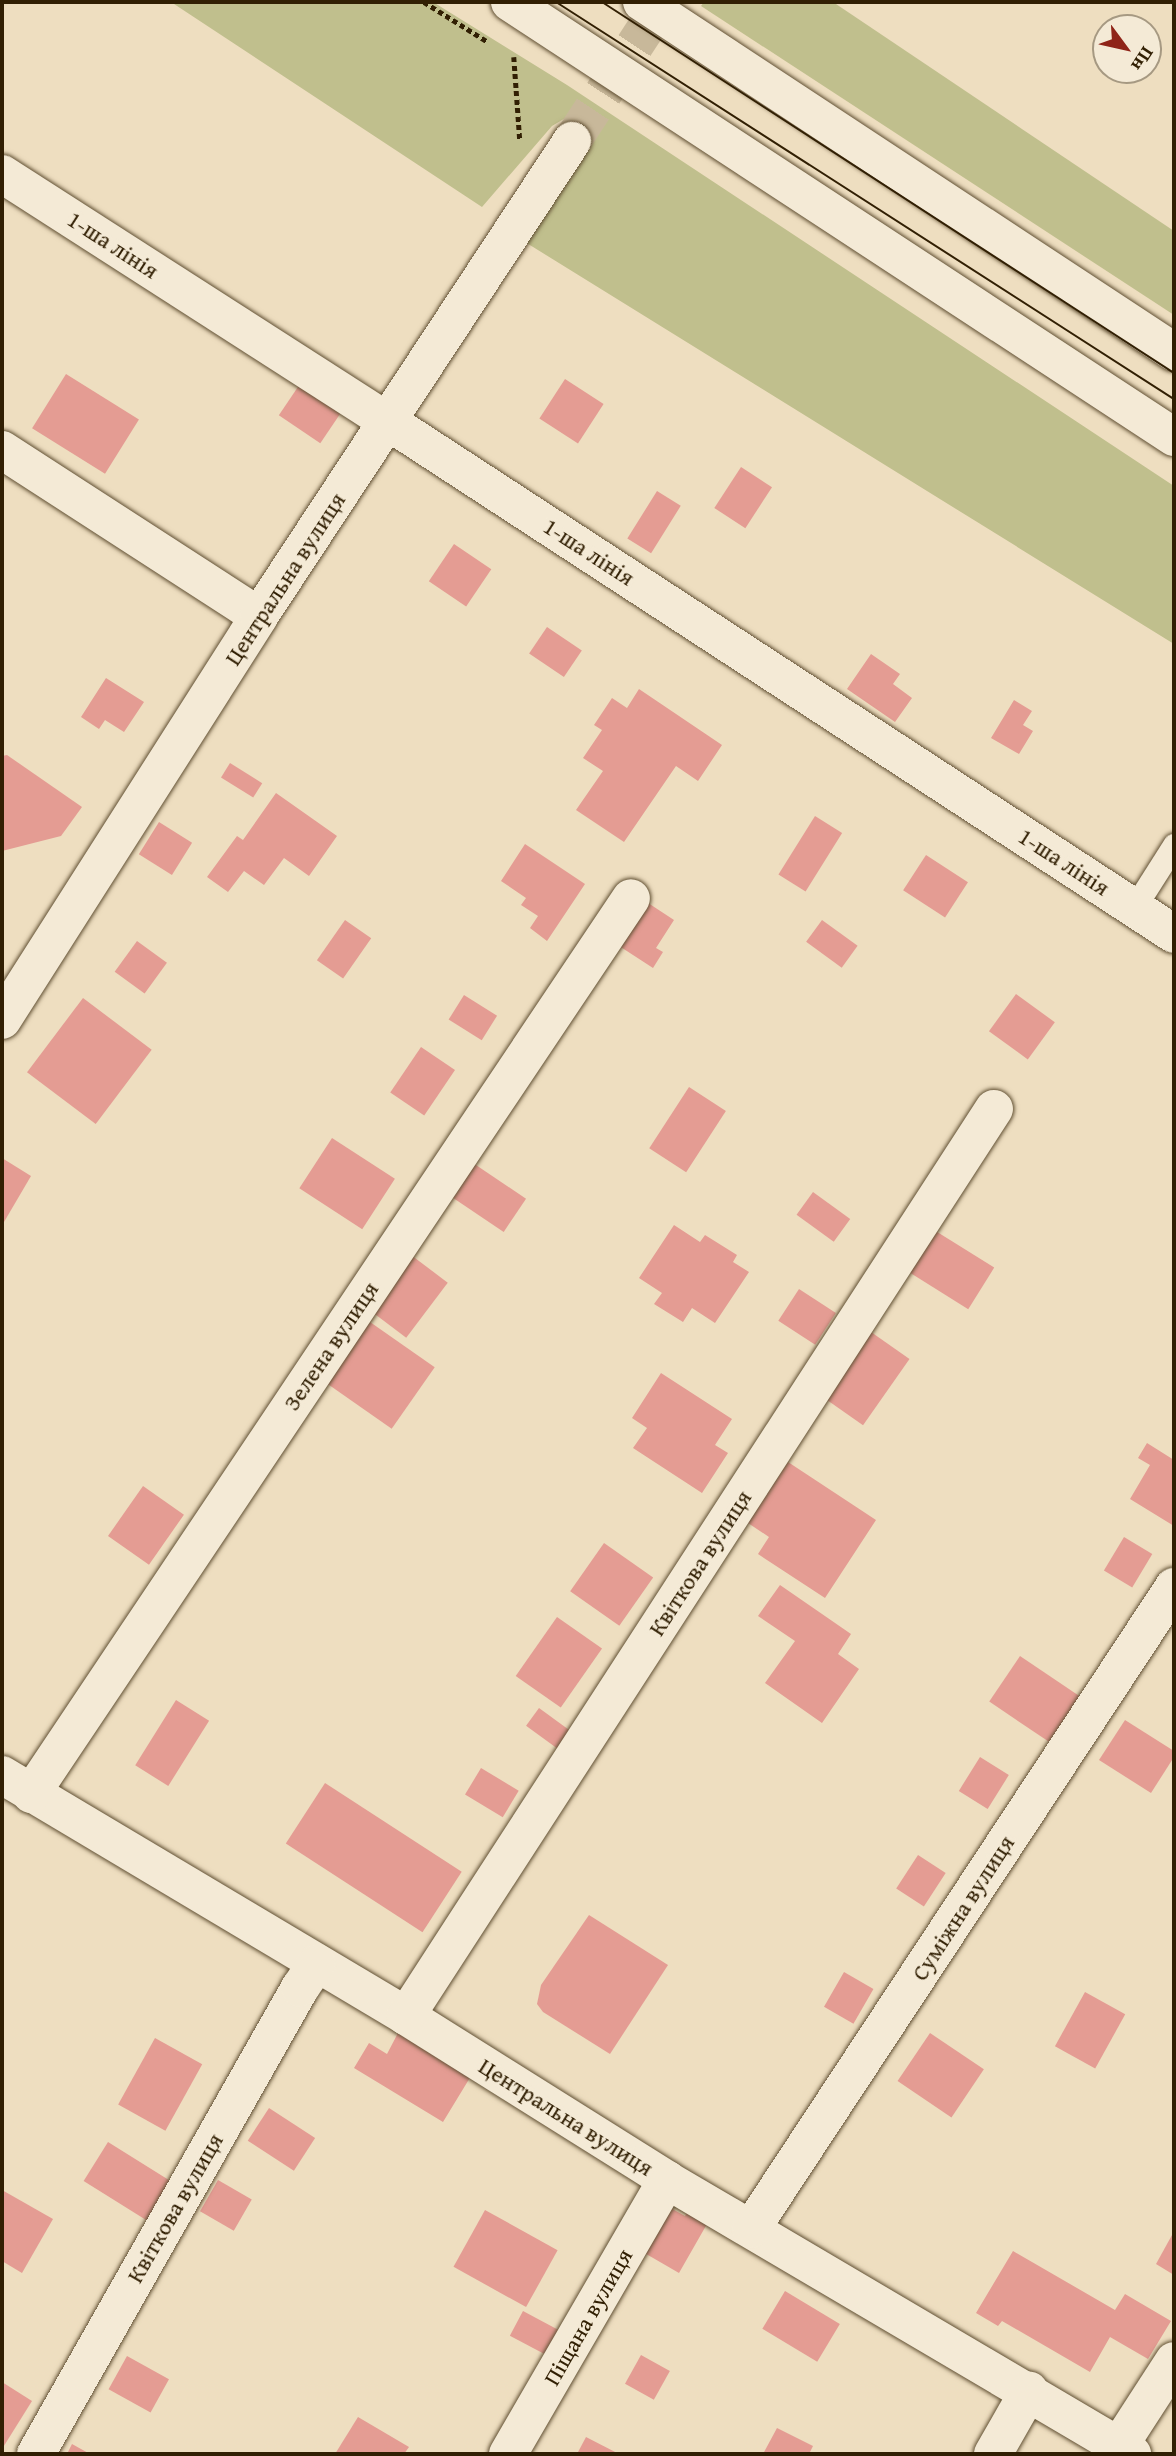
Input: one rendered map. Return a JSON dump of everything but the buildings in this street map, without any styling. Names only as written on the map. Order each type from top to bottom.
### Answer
[{"type":"street","points":[[510,2],[1174,438]]},
{"type":"street","points":[[642,2],[1174,352]]},
{"type":"street","name":"Центральна вулиця","points":[[2,1020],[259,616],[572,141]]},
{"type":"street","name":"1-ша лінія","points":[[2,174],[389,422],[1174,934]]},
{"type":"street","points":[[2,450],[259,616]]},
{"type":"street","name":"Зелена вулиця","points":[[16,1785],[631,898]]},
{"type":"street","name":"Квіткова вулиця","points":[[406,2016],[994,1109]]},
{"type":"street","name":"Суміжна вулиця","points":[[751,2229],[1174,1587]]},
{"type":"street","name":"Центральна вулиця","points":[[16,1785],[406,2016],[667,2180],[1125,2450]]},
{"type":"street","name":"Квіткова вулиця","points":[[36,2454],[300,1987],[317,1963]]},
{"type":"street","name":"Піщана вулиця","points":[[508,2454],[667,2180]]},
{"type":"street","points":[[1125,2450],[1174,2361]]},
{"type":"street","points":[[993,2454],[1029,2391]]},
{"type":"lane","points":[[1134,908],[1174,845]]},
{"type":"path","points":[[424,2],[492,44]]},
{"type":"path","points":[[504,51],[516,58],[521,151]]},
{"type":"shaded area","points":[[171,2],[433,2],[567,85],[1174,486],[1174,644],[525,242],[594,124],[579,110],[552,126],[482,207]]},
{"type":"shaded area","points":[[704,2],[833,2],[1174,231],[1174,315],[701,6]]},
{"type":"tunnel","points":[[572,141],[663,2]]},
{"type":"tram line","points":[[556,2],[1174,399]]},
{"type":"tram line","points":[[602,2],[1174,373]]}]
